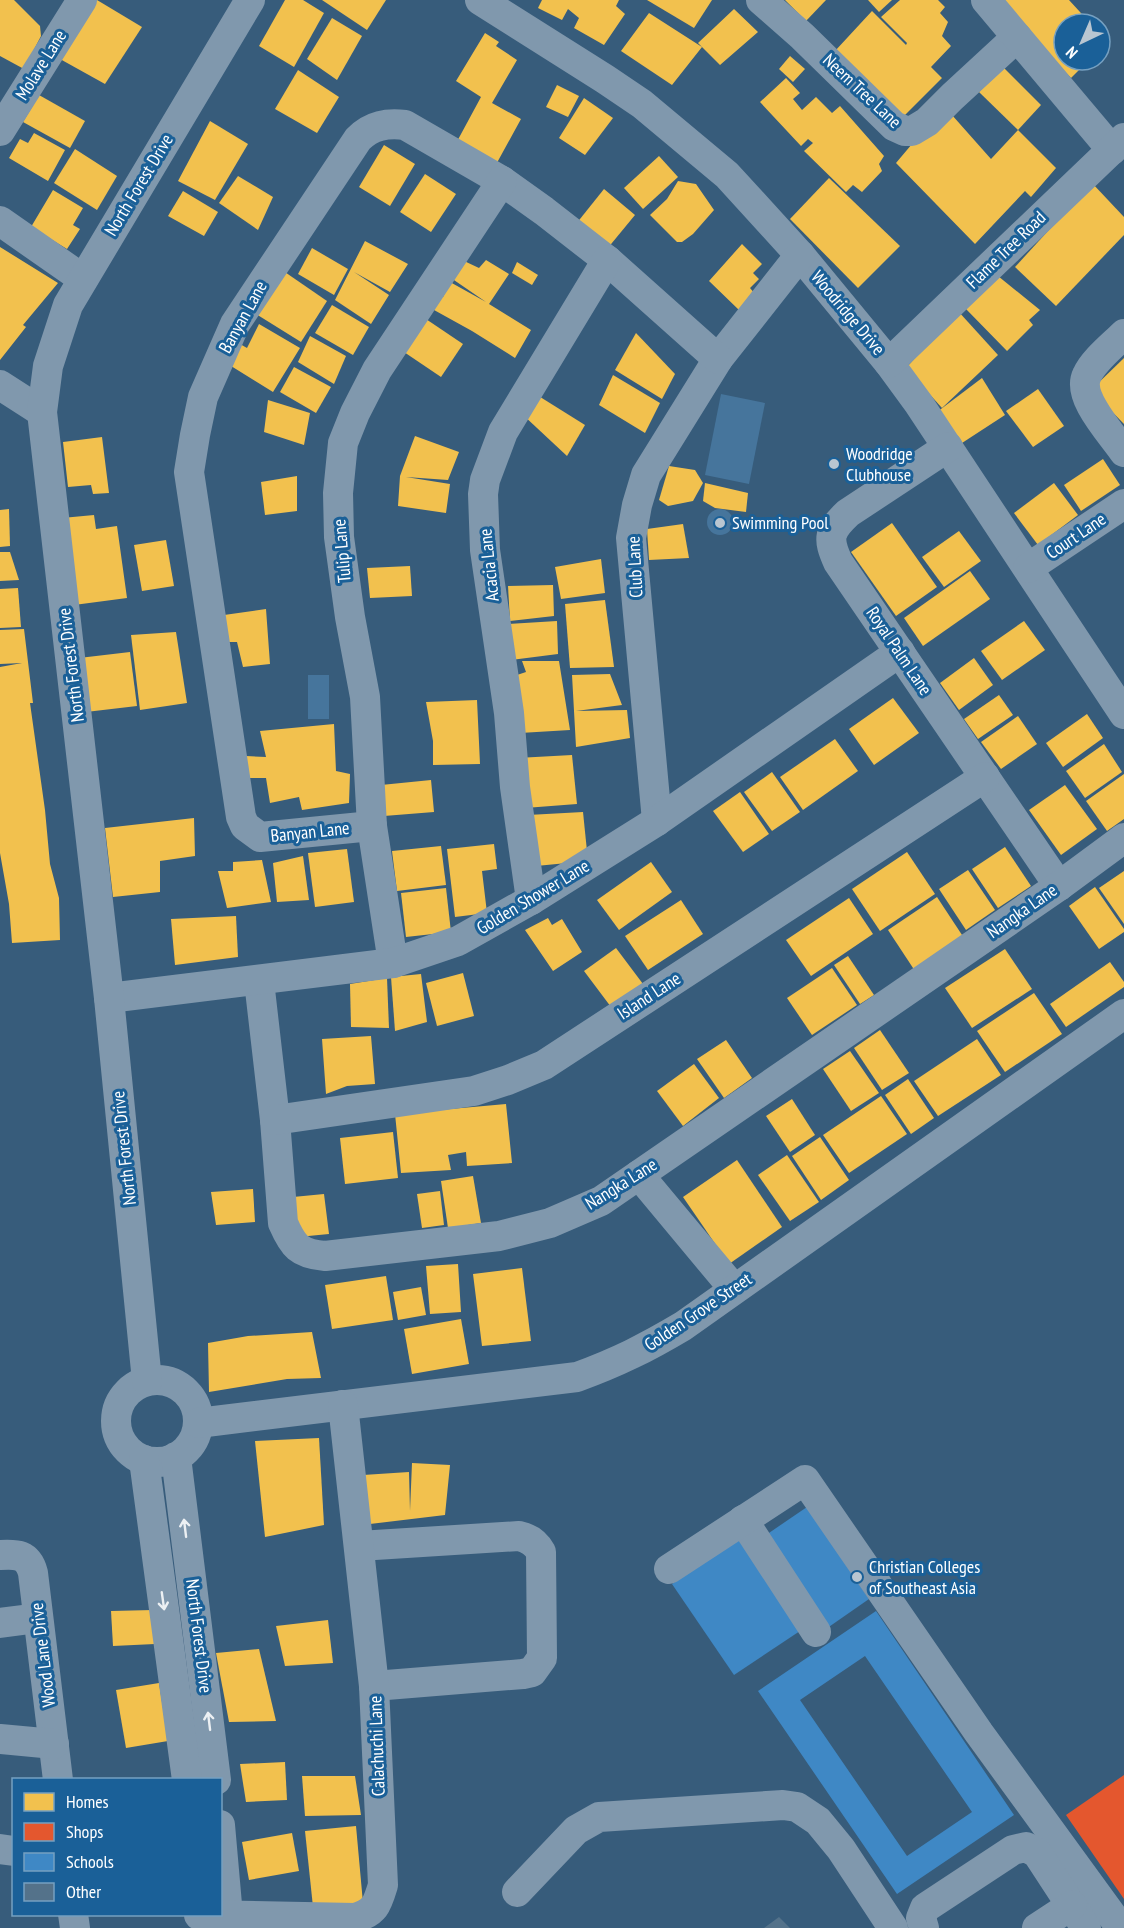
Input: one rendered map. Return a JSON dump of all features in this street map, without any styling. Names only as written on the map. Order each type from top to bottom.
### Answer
[{"type":"street","name":"North Forest Drive","points":[[147,1381],[110,998],[42,412],[48,366],[58,329],[68,305],[250,0]]},
{"type":"street","name":"Woodridge Drive","points":[[480,0],[605,78],[642,104],[727,176],[800,255],[889,363],[948,447],[1124,714]]},
{"type":"street","name":"Neem Tree Lane","points":[[761,0],[802,36],[894,126],[905,131],[912,131],[927,122],[1017,37]]},
{"type":"street","points":[[986,0],[1017,37],[1118,144]]},
{"type":"street","name":"Molave Lane","points":[[0,131],[68,6]]},
{"type":"street","name":"Banyan Lane","points":[[372,826],[260,837],[245,826],[241,817],[189,472],[203,397],[235,324],[286,245],[365,132],[389,123],[405,125],[502,181],[607,260],[718,359]]},
{"type":"street","name":"Flame Tree Road","points":[[889,363],[1118,144]]},
{"type":"street","name":"Tulip Lane","points":[[393,963],[372,826],[365,697],[350,617],[339,537],[339,493],[343,443],[377,370],[502,181]]},
{"type":"street","points":[[0,221],[83,279]]},
{"type":"street","name":"Club Lane","points":[[657,821],[631,538],[637,505],[646,475],[718,359],[800,255]]},
{"type":"street","name":"Acacia Lane","points":[[531,900],[515,787],[509,713],[485,550],[483,494],[485,480],[503,432],[607,260]]},
{"type":"street","points":[[1124,334],[1087,374],[1084,383],[1090,405],[1124,452]]},
{"type":"street","points":[[0,385],[42,412]]},
{"type":"street","name":"Royal Palm Lane","points":[[948,447],[848,513],[837,523],[831,535],[831,547],[838,562],[1059,886]]},
{"type":"street","name":"Court Lane","points":[[1028,568],[1124,504]]},
{"type":"street","name":"Golden Shower Lane","points":[[110,998],[393,963],[458,941],[531,900],[657,821],[900,652]]},
{"type":"street","name":"Island Lane","points":[[275,1120],[474,1091],[543,1065],[985,777]]},
{"type":"street","name":"Nangka Lane","points":[[259,981],[275,1120],[283,1223],[298,1249],[311,1255],[325,1256],[499,1236],[550,1223],[601,1201],[1059,886],[1124,838]]},
{"type":"street","name":"Golden Grove Street","points":[[198,1423],[577,1377],[610,1365],[643,1350],[683,1326],[1124,1014]]},
{"type":"street","points":[[639,1175],[735,1289]]},
{"type":"street","points":[[147,1381],[166,1381],[183,1389],[194,1404],[198,1423],[197,1431],[189,1447],[176,1457],[155,1462],[136,1456],[123,1444],[116,1428],[120,1402],[131,1389],[147,1381]]},
{"type":"street","name":"Calachuchi Lane","points":[[203,1916],[227,1922],[355,1918],[369,1914],[376,1906],[383,1885],[374,1686],[343,1405]]},
{"type":"street","name":"North Forest Drive","points":[[176,1457],[216,1778]]},
{"type":"street","name":"North Forest Drive","points":[[144,1460],[187,1778]]},
{"type":"street","points":[[669,1569],[805,1480],[979,1734],[1121,1928]]},
{"type":"street","points":[[743,1520],[816,1632]]},
{"type":"street","points":[[359,1546],[519,1536],[532,1541],[541,1552],[542,1658],[532,1672],[374,1686]]},
{"type":"street","name":"Wood Lane Drive","points":[[0,1555],[23,1556],[31,1565],[58,1778]]},
{"type":"street","points":[[0,1623],[38,1618]]},
{"type":"street","points":[[0,1739],[54,1744]]},
{"type":"street","points":[[517,1892],[576,1830],[599,1816],[783,1804],[806,1812],[828,1832],[893,1928]]},
{"type":"street","points":[[924,1928],[921,1918],[925,1908],[1013,1850],[1026,1847],[1037,1853],[1079,1916],[1037,1928]]},
{"type":"street","points":[[222,1853],[227,1922]]},
{"type":"water","points":[[721,394],[765,403],[749,484],[705,475]]},
{"type":"water","name":"Swimming Pool","points":[[720,509],[729,513],[733,522],[729,531],[720,535],[711,531],[707,522],[711,513]]},
{"type":"water","points":[[308,675],[329,675],[329,719],[308,719]]},
{"type":"building: Homes","points":[[0,0],[14,0],[40,26],[41,36],[24,69],[0,56]]},
{"type":"building: Homes","points":[[97,0],[142,27],[105,84],[60,59]]},
{"type":"building: Homes","points":[[285,0],[303,0],[324,13],[294,67],[259,46]]},
{"type":"building: Homes","points":[[322,0],[386,0],[367,30]]},
{"type":"building: Homes","points":[[542,0],[619,0],[616,6],[625,14],[604,45],[574,28],[579,18],[568,9],[562,20],[538,8]]},
{"type":"building: Homes","points":[[647,0],[712,0],[694,28]]},
{"type":"building: Homes","points":[[785,0],[826,0],[806,21]]},
{"type":"building: Homes","points":[[868,0],[892,0],[879,12]]},
{"type":"building: Homes","points":[[900,0],[938,0],[945,7],[940,13],[948,22],[942,36],[951,46],[931,67],[942,78],[901,119],[835,51],[872,11],[906,45],[907,43],[881,17]]},
{"type":"building: Homes","points":[[996,0],[1069,0],[1080,12],[1052,12],[1052,58]]},
{"type":"building: Homes","points":[[734,9],[758,32],[720,65],[698,43]]},
{"type":"building: Homes","points":[[649,13],[702,47],[672,85],[621,51]]},
{"type":"building: Homes","points":[[332,18],[362,36],[337,80],[307,59]]},
{"type":"building: Homes","points":[[485,33],[499,42],[496,46],[517,60],[492,103],[521,119],[493,170],[454,147],[481,97],[456,81]]},
{"type":"building: Homes","points":[[790,56],[805,69],[793,82],[779,69]]},
{"type":"building: Homes","points":[[1003,67],[1041,105],[1018,130],[979,92]]},
{"type":"building: Homes","points":[[298,70],[339,97],[317,133],[275,109]]},
{"type":"building: Homes","points":[[1065,72],[1077,72],[1071,78]]},
{"type":"building: Homes","points":[[786,78],[800,93],[793,99],[802,110],[816,97],[832,113],[840,106],[884,156],[879,164],[882,171],[862,192],[853,185],[846,192],[804,151],[813,143],[808,139],[801,146],[760,102]]},
{"type":"building: Homes","points":[[557,85],[579,96],[568,117],[546,107]]},
{"type":"building: Homes","points":[[39,95],[85,121],[70,148],[23,122]]},
{"type":"building: Homes","points":[[584,98],[613,118],[585,155],[559,138]]},
{"type":"building: Homes","points":[[944,106],[991,159],[1018,130],[1056,168],[1031,197],[1025,191],[975,244],[896,163]]},
{"type":"building: Homes","points":[[210,121],[248,144],[215,200],[178,181]]},
{"type":"building: Homes","points":[[34,133],[65,150],[48,181],[9,158],[20,139],[28,143]]},
{"type":"building: Homes","points":[[384,145],[415,164],[390,206],[359,187]]},
{"type":"building: Homes","points":[[75,149],[117,176],[97,210],[54,183]]},
{"type":"building: Homes","points":[[659,156],[678,177],[643,209],[624,188]]},
{"type":"building: Homes","points":[[425,174],[456,194],[431,232],[400,212]]},
{"type":"building: Homes","points":[[238,176],[273,197],[258,230],[219,203]]},
{"type":"building: Homes","points":[[829,178],[900,246],[858,288],[790,219]]},
{"type":"building: Homes","points":[[678,181],[696,184],[714,210],[693,234],[682,242],[677,242],[650,215],[667,199]]},
{"type":"building: Homes","points":[[1092,183],[1124,217],[1124,235],[1056,306],[1015,267]]},
{"type":"building: Homes","points":[[604,189],[635,215],[607,249],[576,224]]},
{"type":"building: Homes","points":[[53,190],[83,208],[73,225],[80,229],[67,249],[31,227]]},
{"type":"building: Homes","points":[[183,191],[218,212],[204,236],[168,216]]},
{"type":"building: Homes","points":[[365,241],[408,264],[390,292],[354,272],[389,295],[371,324],[335,300]]},
{"type":"building: Homes","points":[[742,244],[762,264],[753,273],[759,279],[750,288],[755,294],[739,310],[709,281]]},
{"type":"building: Homes","points":[[0,247],[58,283],[23,325],[26,327],[0,360]]},
{"type":"building: Homes","points":[[312,248],[348,269],[334,295],[298,274]]},
{"type":"building: Homes","points":[[462,260],[479,268],[486,260],[509,274],[489,304],[531,330],[515,358],[425,305],[434,289],[443,297],[450,282],[486,302],[451,278]]},
{"type":"building: Homes","points":[[517,262],[538,275],[532,285],[512,273]]},
{"type":"building: Homes","points":[[279,268],[327,301],[301,342],[251,311]]},
{"type":"building: Homes","points":[[998,276],[1040,310],[1029,320],[1033,325],[1007,351],[966,309]]},
{"type":"building: Homes","points":[[332,305],[369,327],[353,355],[315,333]]},
{"type":"building: Homes","points":[[958,311],[998,355],[942,408],[906,368]]},
{"type":"building: Homes","points":[[420,315],[463,344],[441,377],[404,352]]},
{"type":"building: Homes","points":[[259,324],[300,348],[273,392],[223,361],[233,340],[247,348]]},
{"type":"building: Homes","points":[[636,333],[675,374],[662,399],[615,370]]},
{"type":"building: Homes","points":[[310,336],[346,356],[334,384],[298,362]]},
{"type":"building: Homes","points":[[1124,358],[1124,424],[1091,390]]},
{"type":"building: Homes","points":[[294,367],[331,387],[316,413],[280,392]]},
{"type":"building: Homes","points":[[613,375],[660,403],[645,433],[599,405]]},
{"type":"building: Homes","points":[[982,378],[1005,415],[962,443],[937,412]]},
{"type":"building: Homes","points":[[1038,389],[1064,426],[1033,447],[1006,411]]},
{"type":"building: Homes","points":[[537,395],[585,425],[567,456],[522,414]]},
{"type":"building: Homes","points":[[268,400],[310,413],[304,445],[264,432]]},
{"type":"building: Homes","points":[[415,436],[459,452],[448,480],[406,477],[450,484],[446,513],[398,506],[400,476]]},
{"type":"building: Homes","points":[[102,437],[109,493],[93,494],[91,485],[68,487],[63,442]]},
{"type":"building: Homes","points":[[1103,459],[1120,485],[1081,511],[1064,485]]},
{"type":"building: Homes","points":[[669,466],[695,470],[703,483],[693,501],[668,506],[659,500]]},
{"type":"building: Homes","points":[[297,476],[297,511],[265,515],[261,482]]},
{"type":"building: Homes","points":[[705,483],[748,493],[746,512],[715,508],[703,501]]},
{"type":"building: Homes","points":[[1054,483],[1078,515],[1038,545],[1014,513]]},
{"type":"building: Homes","points":[[9,509],[10,546],[0,547],[0,510]]},
{"type":"building: Homes","points":[[94,515],[96,529],[117,526],[127,598],[74,605],[62,518]]},
{"type":"building: Homes","points":[[892,523],[937,587],[896,616],[851,552]]},
{"type":"building: Homes","points":[[683,524],[689,558],[649,560],[647,529]]},
{"type":"building: Homes","points":[[959,531],[981,561],[944,587],[922,557]]},
{"type":"building: Homes","points":[[166,540],[174,586],[142,591],[134,545]]},
{"type":"building: Homes","points":[[0,552],[10,552],[19,580],[0,581]]},
{"type":"building: Homes","points":[[601,559],[605,593],[561,599],[555,567]]},
{"type":"building: Homes","points":[[410,566],[412,596],[370,598],[367,568]]},
{"type":"building: Homes","points":[[970,571],[990,599],[923,646],[904,618]]},
{"type":"building: Homes","points":[[553,585],[554,616],[510,621],[508,586]]},
{"type":"building: Homes","points":[[18,588],[21,627],[0,628],[0,589]]},
{"type":"building: Homes","points":[[605,600],[614,667],[570,668],[565,604]]},
{"type":"building: Homes","points":[[266,609],[270,664],[243,667],[237,642],[226,642],[224,615]]},
{"type":"building: Homes","points":[[557,621],[558,654],[511,660],[508,624]]},
{"type":"building: Homes","points":[[1024,621],[1045,650],[1002,680],[981,651]]},
{"type":"building: Homes","points":[[24,629],[33,703],[30,703],[50,864],[59,898],[60,940],[12,943],[9,904],[0,853],[0,667],[22,663],[0,664],[0,630]]},
{"type":"building: Homes","points":[[176,632],[187,703],[140,710],[131,635]]},
{"type":"building: Homes","points":[[130,652],[137,706],[86,712],[79,658]]},
{"type":"building: Homes","points":[[974,658],[993,685],[959,710],[940,683]]},
{"type":"building: Homes","points":[[522,661],[559,661],[570,730],[520,733],[514,676],[526,672]]},
{"type":"building: Homes","points":[[610,674],[622,705],[576,711],[627,710],[630,738],[576,747],[572,675]]},
{"type":"building: Homes","points":[[999,695],[1013,715],[978,739],[964,719]]},
{"type":"building: Homes","points":[[893,698],[919,733],[874,765],[849,729]]},
{"type":"building: Homes","points":[[477,700],[480,764],[433,765],[433,741],[426,702]]},
{"type":"building: Homes","points":[[1087,714],[1103,738],[1063,767],[1046,743]]},
{"type":"building: Homes","points":[[1018,716],[1037,744],[1001,769],[981,742]]},
{"type":"building: Homes","points":[[334,724],[336,771],[350,774],[349,803],[302,810],[299,797],[270,803],[266,778],[247,778],[246,756],[266,757],[260,731]]},
{"type":"building: Homes","points":[[835,739],[858,771],[803,810],[780,777]]},
{"type":"building: Homes","points":[[1104,744],[1122,772],[1085,798],[1066,771]]},
{"type":"building: Homes","points":[[572,755],[577,804],[525,808],[517,758]]},
{"type":"building: Homes","points":[[772,772],[800,812],[772,831],[744,792]]},
{"type":"building: Homes","points":[[1124,774],[1124,819],[1107,831],[1086,801]]},
{"type":"building: Homes","points":[[431,780],[434,812],[384,816],[381,785]]},
{"type":"building: Homes","points":[[1065,785],[1097,829],[1061,855],[1029,810]]},
{"type":"building: Homes","points":[[740,792],[769,834],[743,852],[713,811]]},
{"type":"building: Homes","points":[[583,812],[588,861],[536,866],[528,815]]},
{"type":"building: Homes","points":[[194,818],[195,856],[160,861],[160,892],[113,897],[105,828]]},
{"type":"building: Homes","points":[[494,844],[497,869],[482,871],[487,913],[455,917],[447,849]]},
{"type":"building: Homes","points":[[441,846],[446,885],[397,891],[392,851]]},
{"type":"building: Homes","points":[[1005,847],[1031,886],[998,908],[972,869]]},
{"type":"building: Homes","points":[[347,849],[354,902],[315,907],[308,853]]},
{"type":"building: Homes","points":[[907,852],[935,894],[880,931],[852,889]]},
{"type":"building: Homes","points":[[303,856],[309,900],[277,902],[273,863]]},
{"type":"building: Homes","points":[[262,860],[271,902],[227,908],[218,871],[233,871],[233,862]]},
{"type":"building: Homes","points":[[651,862],[672,892],[619,930],[597,900]]},
{"type":"building: Homes","points":[[968,870],[995,910],[966,930],[939,889]]},
{"type":"building: Homes","points":[[1124,871],[1124,924],[1099,888]]},
{"type":"building: Homes","points":[[1095,887],[1124,929],[1124,932],[1099,949],[1069,906]]},
{"type":"building: Homes","points":[[446,888],[451,932],[406,937],[401,893]]},
{"type":"building: Homes","points":[[937,897],[964,938],[915,971],[888,930]]},
{"type":"building: Homes","points":[[849,898],[873,934],[811,976],[786,940]]},
{"type":"building: Homes","points":[[681,900],[703,934],[648,970],[625,936]]},
{"type":"building: Homes","points":[[236,916],[238,957],[175,965],[171,919]]},
{"type":"building: Homes","points":[[548,918],[552,925],[562,919],[582,952],[553,971],[525,930]]},
{"type":"building: Homes","points":[[616,948],[643,984],[611,1007],[584,971]]},
{"type":"building: Homes","points":[[1005,949],[1032,989],[972,1028],[945,988]]},
{"type":"building: Homes","points":[[848,956],[874,995],[860,1004],[834,965]]},
{"type":"building: Homes","points":[[1110,962],[1124,982],[1124,987],[1066,1027],[1050,1004]]},
{"type":"building: Homes","points":[[832,968],[857,1005],[812,1035],[787,998]]},
{"type":"building: Homes","points":[[463,973],[474,1016],[437,1026],[426,983]]},
{"type":"building: Homes","points":[[421,974],[427,1022],[395,1031],[391,977]]},
{"type":"building: Homes","points":[[387,978],[389,1028],[351,1027],[350,984]]},
{"type":"building: Homes","points":[[1034,993],[1062,1034],[1005,1072],[977,1031]]},
{"type":"building: Homes","points":[[880,1030],[909,1073],[882,1090],[854,1048]]},
{"type":"building: Homes","points":[[371,1036],[375,1084],[347,1086],[326,1094],[322,1039]]},
{"type":"building: Homes","points":[[977,1039],[1001,1075],[938,1116],[914,1081]]},
{"type":"building: Homes","points":[[726,1040],[752,1078],[724,1098],[697,1059]]},
{"type":"building: Homes","points":[[850,1051],[879,1093],[851,1111],[823,1069]]},
{"type":"building: Homes","points":[[694,1064],[719,1098],[683,1126],[657,1091]]},
{"type":"building: Homes","points":[[908,1079],[934,1118],[911,1134],[885,1095]]},
{"type":"building: Homes","points":[[881,1096],[907,1134],[849,1173],[823,1135]]},
{"type":"building: Homes","points":[[792,1099],[815,1135],[790,1152],[766,1116]]},
{"type":"building: Homes","points":[[506,1104],[512,1163],[467,1166],[466,1152],[448,1155],[451,1170],[401,1173],[395,1114]]},
{"type":"building: Homes","points":[[393,1132],[398,1178],[345,1184],[340,1138]]},
{"type":"building: Homes","points":[[820,1137],[849,1180],[821,1200],[792,1156]]},
{"type":"building: Homes","points":[[787,1155],[819,1202],[790,1221],[758,1175]]},
{"type":"building: Homes","points":[[737,1160],[782,1227],[729,1264],[683,1197]]},
{"type":"building: Homes","points":[[473,1176],[481,1223],[448,1228],[441,1181]]},
{"type":"building: Homes","points":[[253,1189],[255,1222],[216,1225],[211,1192]]},
{"type":"building: Homes","points":[[440,1191],[444,1225],[422,1228],[417,1194]]},
{"type":"building: Homes","points":[[324,1194],[329,1234],[298,1237],[293,1197]]},
{"type":"building: Homes","points":[[458,1264],[461,1312],[430,1314],[426,1266]]},
{"type":"building: Homes","points":[[522,1268],[531,1341],[482,1346],[473,1274]]},
{"type":"building: Homes","points":[[386,1276],[393,1320],[332,1329],[325,1285]]},
{"type":"building: Homes","points":[[421,1287],[426,1315],[398,1320],[393,1292]]},
{"type":"building: Homes","points":[[461,1319],[469,1364],[412,1374],[404,1329]]},
{"type":"building: Homes","points":[[312,1332],[321,1378],[287,1379],[209,1392],[208,1343],[248,1336]]},
{"type":"building: Homes","points":[[319,1438],[324,1525],[265,1537],[255,1441]]},
{"type":"building: Homes","points":[[412,1463],[450,1465],[445,1515],[370,1524],[363,1475],[409,1472],[410,1511]]},
{"type":"building: Homes","points":[[153,1610],[155,1644],[113,1646],[111,1611]]},
{"type":"building: Homes","points":[[328,1620],[333,1663],[285,1666],[276,1626]]},
{"type":"building: Homes","points":[[259,1649],[276,1721],[229,1722],[216,1653]]},
{"type":"building: Homes","points":[[159,1683],[168,1741],[126,1748],[116,1690]]},
{"type":"building: Homes","points":[[285,1762],[287,1800],[246,1802],[240,1764]]},
{"type":"building: Homes","points":[[302,1776],[355,1776],[361,1815],[305,1816]]},
{"type":"building: Homes","points":[[356,1826],[363,1903],[313,1907],[305,1831]]},
{"type":"building: Homes","points":[[292,1833],[299,1871],[249,1880],[242,1842]]},
{"type":"building: Shops","points":[[1124,1775],[1124,1899],[1066,1815]]},
{"type":"building: Schools","points":[[807,1507],[869,1599],[823,1631],[760,1539]]},
{"type":"building: Schools","points":[[743,1536],[806,1627],[734,1675],[672,1584]]},
{"type":"building: Schools","points":[[876,1611],[1014,1815],[897,1894],[758,1691]],"holes":[[[865,1656],[972,1812],[907,1856],[800,1700]]]},
{"type":"building: Other","points":[[779,1917],[790,1928],[764,1928]]},
{"type":"place","name":"Woodridge Clubhouse","points":[[834,464]]},
{"type":"place","name":"Swimming Pool","points":[[720,523]]},
{"type":"place","name":"Christian Colleges of Southeast Asia","points":[[857,1577]]}]
